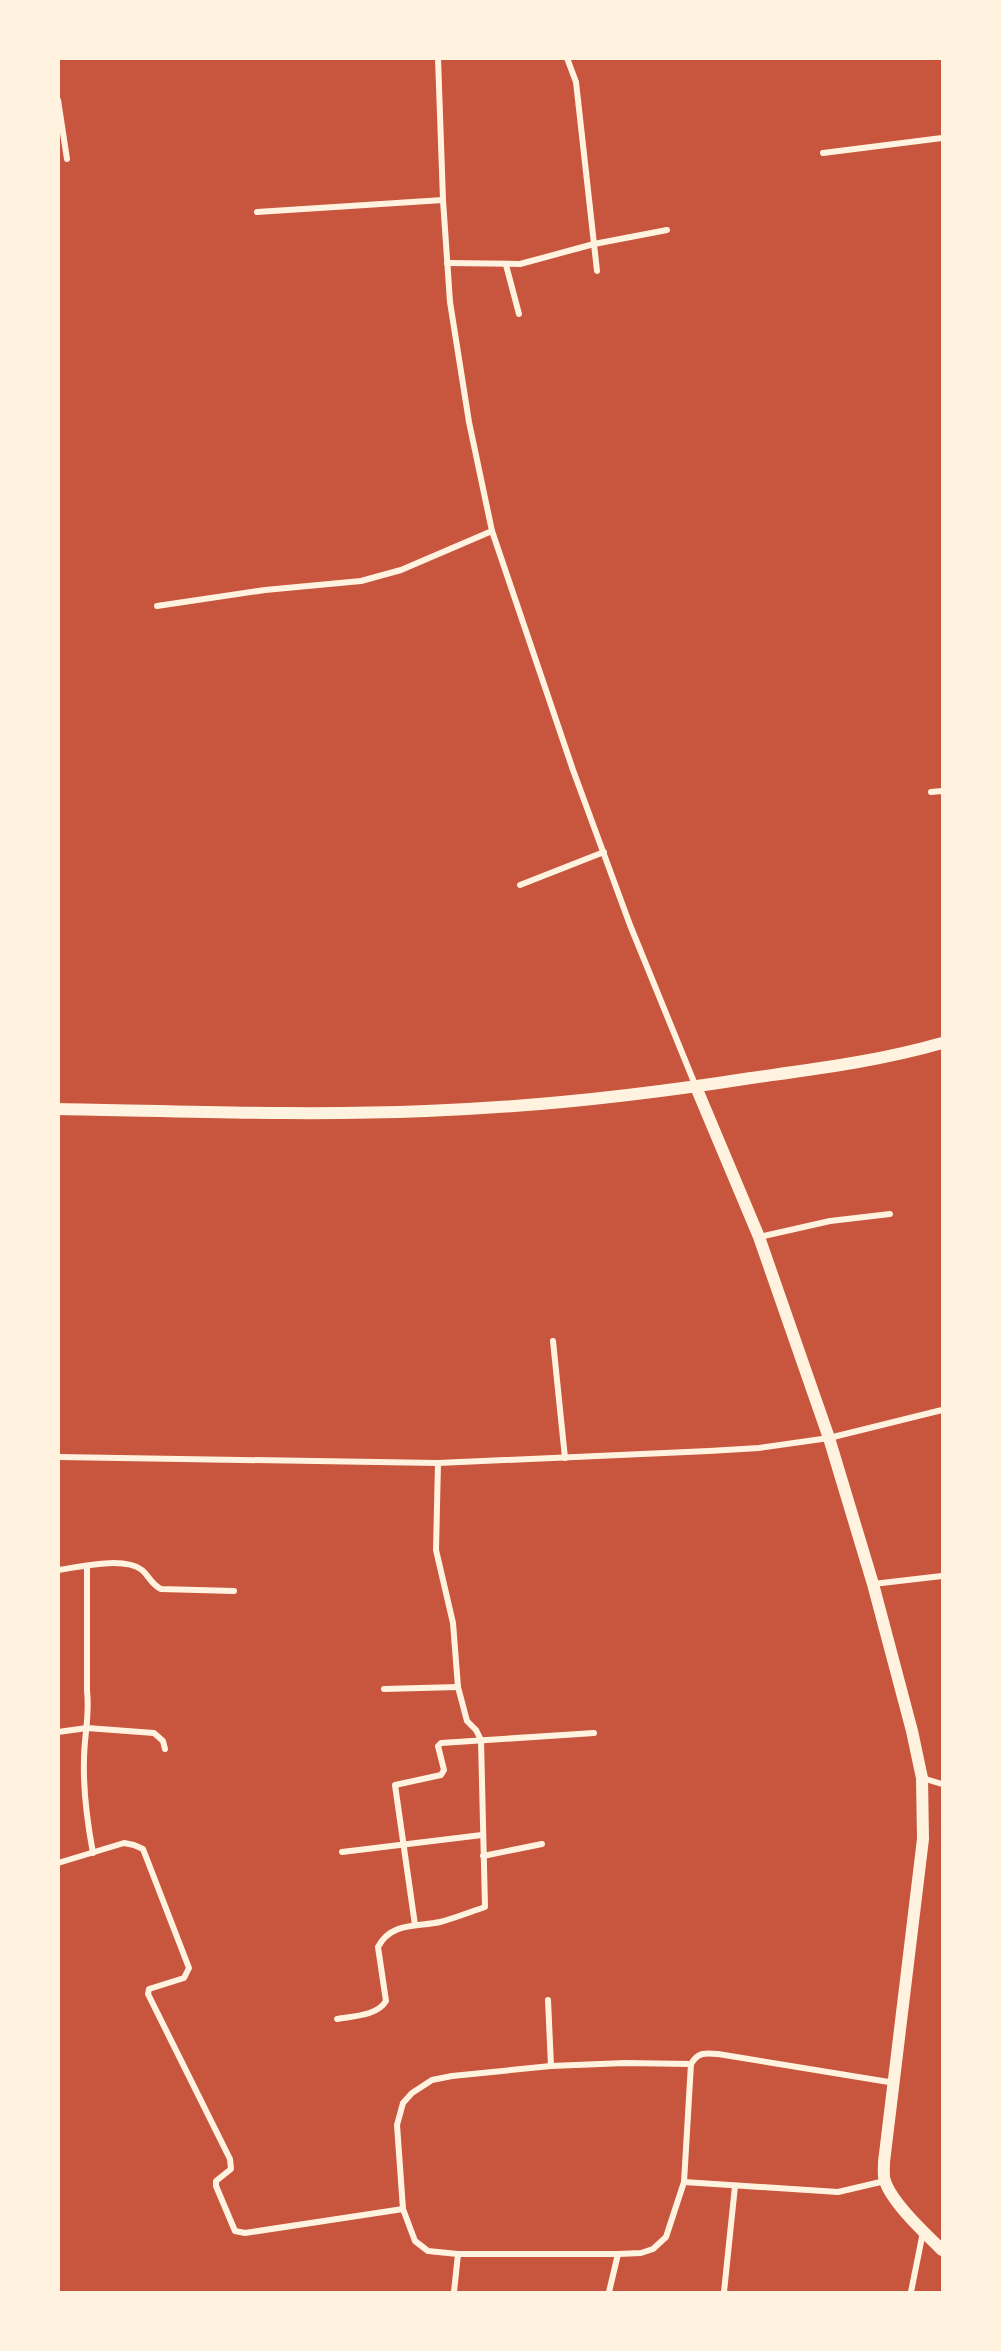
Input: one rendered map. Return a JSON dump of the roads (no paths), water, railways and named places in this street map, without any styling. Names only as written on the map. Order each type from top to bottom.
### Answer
[{"type":"main road","points":[[58,1109],[426,1111],[561,1103],[696,1087],[826,1067],[942,1043]]},
{"type":"main road","points":[[696,1087],[759,1237],[829,1438],[873,1584],[912,1731],[922,1778],[923,1839],[884,2162],[885,2181],[915,2225],[942,2250]]},
{"type":"street","points":[[438,58],[443,200],[450,302],[480,483],[492,531],[544,687],[604,852],[644,961],[696,1087]]},
{"type":"street","points":[[567,58],[576,82],[597,271]]},
{"type":"street","points":[[58,100],[67,159]]},
{"type":"street","points":[[823,153],[942,138]]},
{"type":"street","points":[[257,212],[443,200]]},
{"type":"street","points":[[447,263],[520,264],[594,244],[667,230]]},
{"type":"street","points":[[506,265],[519,314]]},
{"type":"street","points":[[158,606],[264,590],[360,581],[401,570],[492,531]]},
{"type":"street","points":[[931,792],[942,791]]},
{"type":"street","points":[[520,885],[604,852]]},
{"type":"street","points":[[759,1237],[830,1221],[890,1214]]},
{"type":"street","points":[[553,1341],[565,1458]]},
{"type":"street","points":[[58,1457],[438,1463],[759,1448],[829,1438],[942,1410]]},
{"type":"street","points":[[337,2019],[381,2009],[386,2001],[378,1947],[381,1940],[390,1932],[405,1926],[449,1919],[485,1906],[481,1740],[476,1730],[467,1721],[458,1687],[453,1623],[436,1550],[438,1463]]},
{"type":"street","points":[[58,1570],[124,1563],[143,1571],[152,1584],[161,1589],[234,1591]]},
{"type":"street","points":[[87,1566],[89,1710],[84,1757],[84,1805],[93,1853]]},
{"type":"street","points":[[873,1584],[942,1576]]},
{"type":"street","points":[[384,1689],[458,1687]]},
{"type":"street","points":[[58,1732],[87,1728],[154,1733],[163,1741],[165,1749]]},
{"type":"street","points":[[415,1925],[395,1785],[441,1775],[444,1770],[438,1746],[441,1743],[594,1733]]},
{"type":"street","points":[[922,1778],[942,1784]]},
{"type":"street","points":[[342,1852],[482,1835]]},
{"type":"street","points":[[58,1863],[124,1843],[143,1849],[189,1968],[184,1978],[154,1986],[149,1989],[148,1994],[230,2159],[231,2169],[216,2181],[216,2187],[235,2231],[246,2233],[403,2209]]},
{"type":"street","points":[[483,1856],[542,1844]]},
{"type":"street","points":[[548,2000],[551,2066]]},
{"type":"street","points":[[691,2064],[625,2063],[551,2066],[432,2080],[412,2093],[404,2103],[397,2125],[403,2209],[415,2241],[428,2251],[458,2254],[618,2254],[641,2253],[653,2249],[666,2237],[684,2182],[691,2064],[696,2056],[702,2053],[895,2083]]},
{"type":"street","points":[[684,2182],[838,2192],[885,2181]]},
{"type":"street","points":[[724,2292],[735,2186]]},
{"type":"street","points":[[911,2292],[923,2232]]},
{"type":"street","points":[[454,2292],[458,2254]]},
{"type":"street","points":[[609,2292],[618,2254]]}]
